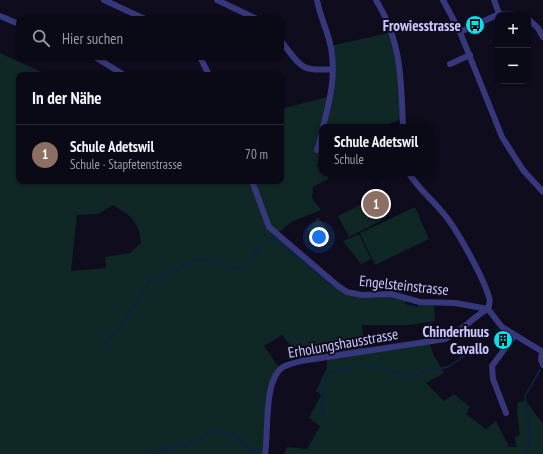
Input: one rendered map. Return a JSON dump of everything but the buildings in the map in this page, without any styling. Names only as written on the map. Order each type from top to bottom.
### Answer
[{"type":"street","points":[[104,0],[139,16]]},
{"type":"street","points":[[217,0],[251,16]]},
{"type":"street","points":[[317,0],[330,46],[333,69],[331,96],[325,124]]},
{"type":"street","points":[[376,0],[391,27],[398,49],[401,66],[403,124]]},
{"type":"street","points":[[443,0],[470,55],[502,138],[523,170],[543,192]]},
{"type":"street","points":[[494,0],[498,12]]},
{"type":"street","points":[[0,16],[16,23]]},
{"type":"street","points":[[460,32],[495,16]]},
{"type":"street","points":[[531,22],[538,28],[543,37]]},
{"type":"street","points":[[284,45],[300,65],[308,70],[333,69]]},
{"type":"street","points":[[450,64],[470,55]]},
{"type":"street","points":[[99,60],[119,72]]},
{"type":"street","points":[[202,60],[208,72]]},
{"type":"street","points":[[317,150],[319,143]]},
{"type":"street","points":[[411,176],[420,188],[444,213],[452,226],[480,275],[490,299],[488,309],[502,327],[514,336],[542,352],[541,360],[543,365]]},
{"type":"street","name":"Engelsteinstrasse","points":[[253,184],[268,227],[332,281],[348,292],[362,295],[391,294],[420,302],[455,303],[488,309]]},
{"type":"street","name":"Erholungshausstrasse","points":[[265,454],[271,384],[276,373],[282,368],[300,361],[445,339],[460,331],[478,314],[488,309]]},
{"type":"street","points":[[506,413],[493,379],[492,366],[514,336]]},
{"type":"green space","points":[[393,32],[403,119],[389,124],[319,124],[319,141],[317,150],[319,151],[319,157],[317,167],[319,167],[319,176],[327,176],[328,179],[313,187],[312,198],[321,210],[291,222],[277,234],[347,292],[406,298],[405,304],[418,307],[420,302],[434,303],[435,321],[409,325],[362,325],[364,352],[429,342],[434,356],[444,373],[426,383],[444,401],[454,394],[470,407],[466,414],[486,429],[496,421],[509,447],[516,447],[515,437],[520,435],[517,414],[518,402],[526,401],[543,424],[543,454],[284,454],[287,447],[307,449],[320,426],[309,418],[321,395],[316,391],[327,367],[327,358],[303,361],[282,335],[264,346],[280,369],[273,378],[265,454],[0,454],[0,53],[41,72],[16,72],[16,184],[284,184],[284,108],[331,96],[330,46]],"holes":[[[113,205],[129,216],[136,224],[141,243],[130,253],[105,257],[106,268],[71,271],[77,215],[98,214]]]},
{"type":"green space","points":[[372,199],[382,220],[349,237],[338,216]]},
{"type":"green space","points":[[415,207],[429,239],[375,265],[360,233]]},
{"type":"green space","points":[[318,217],[327,230],[319,239],[307,230]]},
{"type":"green space","points":[[359,234],[371,259],[361,264],[343,241]]},
{"type":"waterway","points":[[160,276],[197,260],[205,259],[234,268],[246,266],[261,245],[271,238],[277,241],[335,288]]},
{"type":"waterway","points":[[102,348],[130,313],[152,278]]},
{"type":"waterway","points":[[361,368],[378,367],[404,376],[406,373],[416,376],[424,371],[448,367],[472,351]]},
{"type":"waterway","points":[[323,419],[322,401],[327,374],[353,367]]},
{"type":"waterway","points":[[526,454],[530,439],[525,396],[540,370]]},
{"type":"waterway","points":[[142,454],[186,445],[215,431],[234,435],[253,451],[258,450]]},
{"type":"place","name":"Frowiesstrasse","points":[[475,25]]},
{"type":"place","name":"Schule Adetswil","points":[[376,204]]},
{"type":"place","name":"Chinderhuus Cavallo","points":[[503,340]]}]
